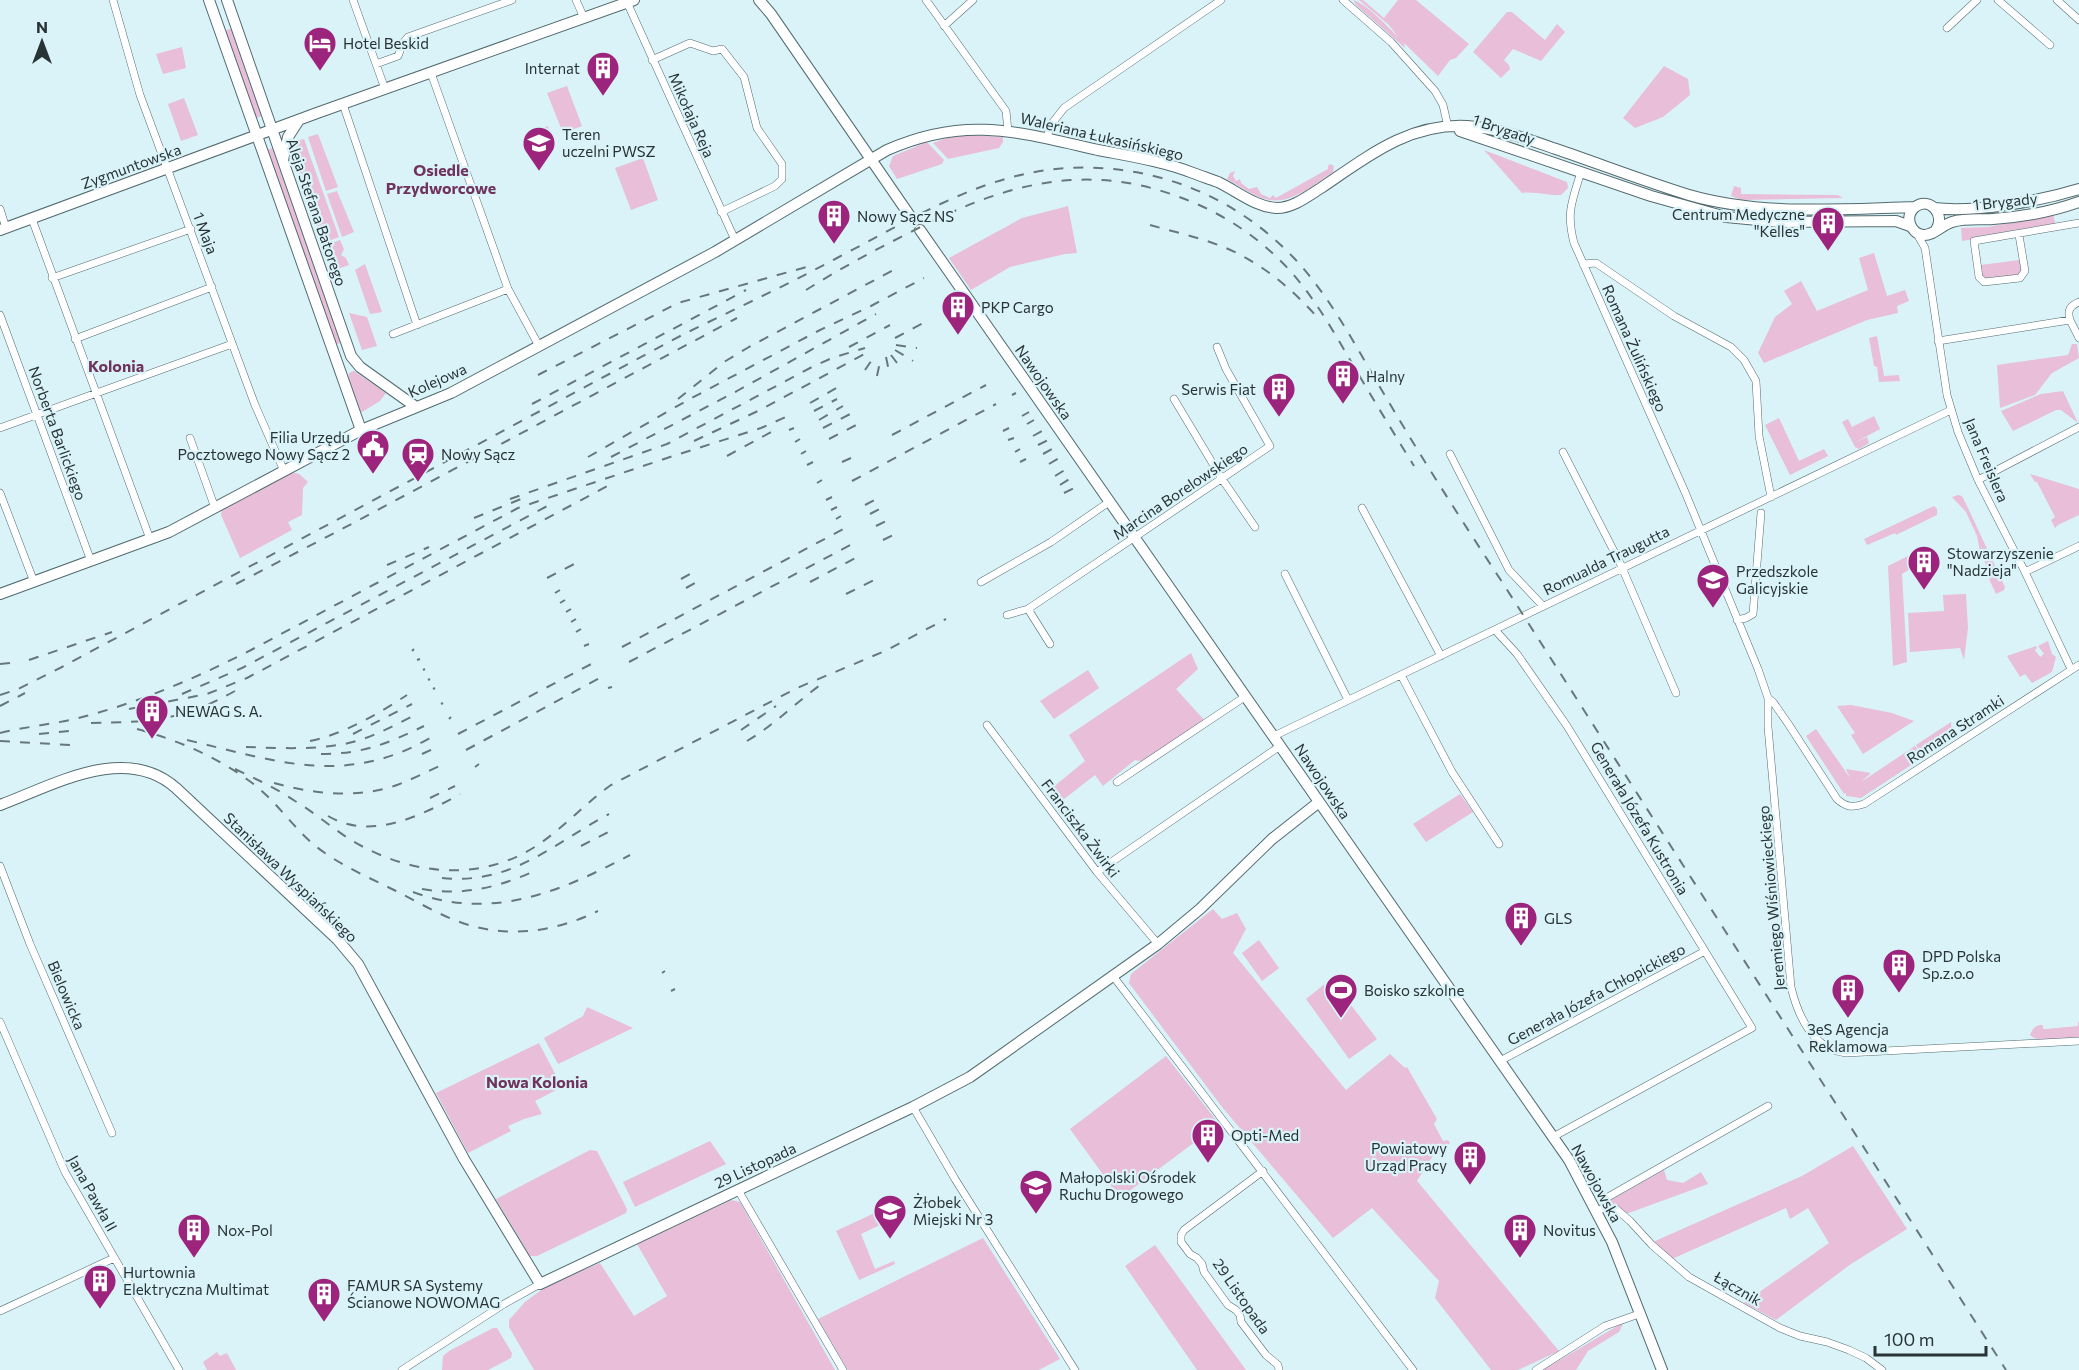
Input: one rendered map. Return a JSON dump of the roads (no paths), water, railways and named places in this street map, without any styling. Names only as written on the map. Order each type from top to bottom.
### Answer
[{"type":"street","name":"1 Maja","points":[[113,0],[140,95],[255,405],[284,471]]},
{"type":"street","points":[[209,0],[361,430]]},
{"type":"street","name":"Aleja Stefana Batorego","points":[[227,0],[351,356],[360,367],[416,407]]},
{"type":"street","points":[[353,0],[385,89]]},
{"type":"street","points":[[376,63],[398,56],[408,37],[512,0]]},
{"type":"street","points":[[576,0],[584,18]]},
{"type":"street","points":[[759,0],[771,14],[910,216]]},
{"type":"street","points":[[764,0],[771,14]]},
{"type":"street","points":[[926,0],[1006,111],[1008,131]]},
{"type":"street","points":[[944,26],[973,0]]},
{"type":"street","points":[[1047,139],[1050,126],[1064,108],[1221,0]]},
{"type":"street","points":[[1343,0],[1391,42],[1435,91],[1443,105],[1448,127]]},
{"type":"street","points":[[1947,28],[1977,0]]},
{"type":"street","points":[[1998,0],[2050,45]]},
{"type":"street","points":[[2056,0],[2079,20]]},
{"type":"street","name":"Zygmuntowska","points":[[3,229],[629,1]]},
{"type":"street","name":"Mikołaja Reja","points":[[629,1],[652,60],[735,240]]},
{"type":"street","points":[[652,60],[690,43],[713,51],[722,49],[744,76],[757,128],[782,164],[782,179],[775,186],[722,212]]},
{"type":"street","points":[[431,73],[508,289],[539,346]]},
{"type":"street","points":[[343,104],[417,325]]},
{"type":"street","points":[[283,163],[288,137],[300,120]]},
{"type":"street","name":"1 Brygady","points":[[1448,127],[1467,126],[1514,135],[1688,195],[1728,204],[1792,209],[1915,207]]},
{"type":"street","name":"Waleriana Łukasińskiego","points":[[871,159],[911,140],[944,132],[975,128],[1008,131],[1188,171],[1218,183],[1260,205],[1276,208],[1290,206],[1304,199],[1396,139],[1448,127]]},
{"type":"street","name":"1 Brygady","points":[[1448,127],[1726,218],[1779,222],[1896,221],[1913,229]]},
{"type":"street","name":"Kolejowa","points":[[0,594],[184,525],[361,430],[451,393],[735,240],[871,159]]},
{"type":"street","points":[[1581,172],[1586,159]]},
{"type":"street","name":"Romana Żulińskiego","points":[[1581,172],[1570,205],[1569,225],[1583,264],[1701,531],[1768,698]]},
{"type":"street","name":"1 Brygady","points":[[1934,208],[1951,209],[2009,204],[2079,189]]},
{"type":"street","name":"1 Brygady","points":[[1934,232],[1953,222],[2025,216],[2079,202]]},
{"type":"street","points":[[1925,248],[1934,232],[1940,221],[1934,208],[1924,204],[1915,207],[1909,216],[1913,229],[1927,235],[1934,232]]},
{"type":"street","points":[[0,210],[3,229]]},
{"type":"street","points":[[32,219],[150,539]]},
{"type":"street","points":[[2019,235],[2025,271],[2023,275],[2020,278],[1984,282],[1979,277],[1974,241],[2079,223]]},
{"type":"street","points":[[52,278],[190,229]]},
{"type":"street","name":"Jana Freislera","points":[[1913,229],[1925,248],[1951,410],[1978,480],[2071,669]]},
{"type":"street","name":"Nawojowska","points":[[920,230],[1553,1137],[1600,1209],[1662,1370]]},
{"type":"street","points":[[1583,264],[1596,263],[1674,316],[1731,347],[1744,360],[1756,381],[1760,436],[1771,497]]},
{"type":"street","points":[[75,339],[212,287]]},
{"type":"street","points":[[393,334],[508,289]]},
{"type":"street","points":[[2079,302],[2069,308],[2068,312],[2079,338]]},
{"type":"street","name":"Norberta Barlickiego","points":[[0,315],[91,561]]},
{"type":"street","points":[[1938,340],[2070,320]]},
{"type":"street","points":[[0,428],[232,344]]},
{"type":"street","name":"Marcina Borelowskiego","points":[[1007,615],[1028,609],[1270,446],[1226,369],[1217,347]]},
{"type":"street","points":[[1174,399],[1255,527]]},
{"type":"street","name":"Romualda Traugutta","points":[[1274,736],[1924,421],[1951,410]]},
{"type":"street","points":[[1978,480],[2079,427]]},
{"type":"street","points":[[190,438],[215,508]]},
{"type":"street","points":[[1563,452],[1622,567],[1676,693]]},
{"type":"street","points":[[1450,454],[1509,570],[1543,606]]},
{"type":"street","points":[[0,493],[34,582]]},
{"type":"street","points":[[981,582],[1051,542],[1109,502]]},
{"type":"street","points":[[1362,508],[1441,656]]},
{"type":"street","points":[[1737,620],[1753,614],[1761,513]]},
{"type":"street","points":[[2025,572],[2079,546]]},
{"type":"street","points":[[1285,574],[1348,700]]},
{"type":"street","points":[[1028,609],[1050,644]]},
{"type":"street","name":"Generała Józefa Kustronia","points":[[1495,630],[1517,654],[1567,726],[1752,1028],[1553,1137]]},
{"type":"street","name":"Romana Stramki","points":[[1768,698],[1789,725],[1837,799],[1843,805],[1853,807],[1864,804],[2079,664]]},
{"type":"street","points":[[1401,675],[1452,772],[1499,844]]},
{"type":"street","points":[[1117,782],[1246,696]]},
{"type":"street","name":"Jeremiego Wiśniowieckiego","points":[[1768,698],[1768,727],[1791,987],[1800,1017],[1812,1034],[1835,1052],[1846,1053],[2079,1041]]},
{"type":"street","name":"Franciszka Żwirki","points":[[987,724],[1097,872],[1158,944]]},
{"type":"street","points":[[1097,872],[1280,746]]},
{"type":"street","name":"Stanisława Wyspiańskiego","points":[[0,805],[86,773],[116,768],[144,770],[162,777],[176,788],[337,939],[358,964],[464,1159],[540,1284]]},
{"type":"street","name":"29 Listopada","points":[[402,1370],[540,1284],[913,1107],[970,1077],[1158,944],[1200,909],[1272,839],[1319,802]]},
{"type":"street","name":"Bielowicka","points":[[0,866],[30,944],[112,1133]]},
{"type":"street","name":"Generała Józefa Chłopickiego","points":[[1500,1061],[1705,951]]},
{"type":"street","points":[[1113,976],[1413,1370]]},
{"type":"street","name":"Jana Pawła II","points":[[0,1022],[65,1173],[179,1370]]},
{"type":"street","points":[[1600,1209],[1608,1197],[1768,1106]]},
{"type":"street","points":[[913,1107],[955,1179],[1075,1370]]},
{"type":"street","name":"29 Listopada","points":[[1263,1171],[1184,1230],[1181,1240],[1190,1254],[1197,1258],[1204,1272],[1228,1305],[1240,1315],[1241,1322],[1266,1355],[1278,1365],[1279,1370]]},
{"type":"street","points":[[738,1190],[843,1370]]},
{"type":"street","name":"Łącznik","points":[[1600,1209],[1616,1209],[1652,1245],[1689,1277],[1780,1328],[1849,1350],[1866,1358],[1882,1370]]},
{"type":"street","points":[[0,1311],[114,1258]]},
{"type":"street","points":[[1536,1370],[1605,1326],[1639,1314]]},
{"type":"railway","points":[[0,695],[18,689],[60,668],[684,334],[975,189],[1011,177],[1048,170],[1086,168],[1128,171],[1174,182],[1218,200],[1258,225],[1293,257],[1320,290],[1344,325],[1444,493],[2006,1370]]},
{"type":"railway","points":[[806,290],[939,218],[972,203],[1006,192],[1040,184],[1074,180],[1109,181],[1145,186],[1198,204],[1228,220],[1256,239],[1293,274],[1325,318],[1414,466]]},
{"type":"railway","points":[[1150,225],[1208,241],[1240,254],[1276,278],[1318,318]]},
{"type":"railway","points":[[538,375],[678,303],[810,266]]},
{"type":"railway","points":[[678,399],[724,362],[749,347],[899,267]]},
{"type":"railway","points":[[588,457],[688,400],[924,278]]},
{"type":"railway","points":[[532,404],[746,290]]},
{"type":"railway","points":[[611,457],[876,314]]},
{"type":"railway","points":[[236,584],[737,318]]},
{"type":"railway","points":[[895,338],[929,320]]},
{"type":"railway","points":[[849,347],[890,325]]},
{"type":"railway","points":[[896,345],[917,348]]},
{"type":"railway","points":[[510,499],[667,444],[812,367],[865,348]]},
{"type":"railway","points":[[694,441],[760,410],[872,350]]},
{"type":"railway","points":[[895,350],[913,361]]},
{"type":"railway","points":[[865,370],[876,354]]},
{"type":"railway","points":[[891,355],[903,371]]},
{"type":"railway","points":[[877,376],[881,357]]},
{"type":"railway","points":[[886,357],[890,376]]},
{"type":"railway","points":[[892,435],[986,385]]},
{"type":"railway","points":[[810,403],[840,386]]},
{"type":"railway","points":[[1012,395],[1016,393]]},
{"type":"railway","points":[[814,411],[837,399]]},
{"type":"railway","points":[[852,481],[996,404]]},
{"type":"railway","points":[[819,420],[843,406]]},
{"type":"railway","points":[[823,428],[854,412]]},
{"type":"railway","points":[[1022,416],[1029,412]]},
{"type":"railway","points":[[0,733],[86,716],[170,688],[251,650],[518,508],[761,428],[788,416]]},
{"type":"railway","points":[[1027,424],[1034,420]]},
{"type":"railway","points":[[829,439],[862,422]]},
{"type":"railway","points":[[789,430],[794,428]]},
{"type":"railway","points":[[1003,431],[1009,428]]},
{"type":"railway","points":[[727,456],[775,430]]},
{"type":"railway","points":[[1033,436],[1042,431]]},
{"type":"railway","points":[[1008,440],[1014,438]]},
{"type":"railway","points":[[795,442],[800,439]]},
{"type":"railway","points":[[1038,445],[1048,440]]},
{"type":"railway","points":[[1043,454],[1054,448]]},
{"type":"railway","points":[[1015,452],[1020,449]]},
{"type":"railway","points":[[801,454],[806,451]]},
{"type":"railway","points":[[1049,464],[1061,457]]},
{"type":"railway","points":[[842,462],[851,458]]},
{"type":"railway","points":[[1020,462],[1026,459]]},
{"type":"railway","points":[[807,465],[813,462]]},
{"type":"railway","points":[[1055,476],[1068,468]]},
{"type":"railway","points":[[1060,485],[1074,476]]},
{"type":"railway","points":[[817,483],[822,480]]},
{"type":"railway","points":[[129,709],[207,694],[247,678],[615,482]]},
{"type":"railway","points":[[1064,493],[1080,485]]},
{"type":"railway","points":[[826,500],[832,497]]},
{"type":"railway","points":[[865,505],[880,497]]},
{"type":"railway","points":[[474,518],[521,499]]},
{"type":"railway","points":[[182,694],[242,668],[553,503]]},
{"type":"railway","points":[[831,510],[837,507]]},
{"type":"railway","points":[[870,514],[883,507]]},
{"type":"railway","points":[[836,519],[841,516]]},
{"type":"railway","points":[[876,526],[890,519]]},
{"type":"railway","points":[[622,647],[847,527]]},
{"type":"railway","points":[[883,540],[899,532]]},
{"type":"railway","points":[[629,662],[856,542]]},
{"type":"railway","points":[[387,565],[429,547]]},
{"type":"railway","points":[[810,582],[863,554]]},
{"type":"railway","points":[[547,578],[580,561]]},
{"type":"railway","points":[[681,579],[692,573]]},
{"type":"railway","points":[[846,594],[876,579]]},
{"type":"railway","points":[[686,588],[697,582]]},
{"type":"railway","points":[[555,593],[560,590]]},
{"type":"railway","points":[[560,603],[565,600]]},
{"type":"railway","points":[[566,612],[571,609]]},
{"type":"railway","points":[[571,622],[576,619]]},
{"type":"railway","points":[[235,769],[288,796],[351,840],[395,861],[442,870],[465,870],[488,866],[511,859],[533,848],[611,785],[797,688],[885,651],[946,619]]},
{"type":"railway","points":[[576,632],[581,629]]},
{"type":"railway","points":[[29,660],[112,632]]},
{"type":"railway","points":[[584,646],[589,644]]},
{"type":"railway","points":[[458,734],[597,661]]},
{"type":"railway","points":[[0,664],[11,663]]},
{"type":"railway","points":[[466,750],[605,675]]},
{"type":"railway","points":[[747,741],[826,681]]},
{"type":"railway","points":[[608,688],[612,687]]},
{"type":"railway","points":[[91,723],[165,718],[198,709],[235,691]]},
{"type":"railway","points":[[0,706],[25,693]]},
{"type":"railway","points":[[310,741],[348,728],[407,695]]},
{"type":"railway","points":[[353,734],[412,704]]},
{"type":"railway","points":[[741,730],[776,706]]},
{"type":"railway","points":[[246,747],[307,748],[344,744],[372,735],[417,714]]},
{"type":"railway","points":[[321,754],[336,754],[374,747],[424,726]]},
{"type":"railway","points":[[137,729],[167,738],[222,763],[257,787],[313,844],[332,858],[457,921],[493,930],[528,931],[564,924],[598,911]]},
{"type":"railway","points":[[39,734],[69,731]]},
{"type":"railway","points":[[187,740],[281,762],[339,766],[369,762],[399,753],[430,738]]},
{"type":"railway","points":[[0,741],[70,745]]},
{"type":"railway","points":[[422,754],[435,748]]},
{"type":"railway","points":[[274,783],[320,792],[367,792],[397,785],[444,764]]},
{"type":"railway","points":[[475,767],[479,764]]},
{"type":"railway","points":[[430,798],[455,786]]},
{"type":"railway","points":[[328,816],[344,823],[378,826],[412,817],[460,794]]},
{"type":"railway","points":[[442,878],[467,879],[510,869],[549,850],[609,814]]},
{"type":"railway","points":[[581,846],[616,828]]},
{"type":"railway","points":[[413,892],[442,900],[470,904],[498,903],[551,891],[630,855]]},
{"type":"railway","points":[[422,889],[450,892],[478,889],[504,883],[530,873]]},
{"type":"railway","points":[[671,991],[675,989]]},
{"type":"place","name":"Hotel Beskid","points":[[320,72]]},
{"type":"place","name":"Internat","points":[[603,97]]},
{"type":"place","name":"Teren uczelni PWSZ","points":[[539,172]]},
{"type":"place","name":"Nowy Sącz NS","points":[[834,245]]},
{"type":"place","name":"Centrum Medyczne \"Kelles\"","points":[[1828,252]]},
{"type":"place","name":"PKP Cargo","points":[[958,336]]},
{"type":"place","name":"Halny","points":[[1343,405]]},
{"type":"place","name":"Serwis Fiat","points":[[1279,418]]},
{"type":"place","name":"Filia Urzędu Pocztowego Nowy Sącz 2","points":[[373,475]]},
{"type":"place","name":"Nowy Sącz","points":[[418,483]]},
{"type":"place","name":"Stowarzyszenie \"Nadzieja\"","points":[[1924,591]]},
{"type":"place","name":"Przedszkole Galicyjskie","points":[[1713,609]]},
{"type":"place","name":"NEWAG S. A.","points":[[152,740]]},
{"type":"place","name":"GLS","points":[[1521,947]]},
{"type":"place","name":"DPD Polska Sp.z.o.o","points":[[1899,994]]},
{"type":"place","name":"Boisko szkolne","points":[[1341,1019]]},
{"type":"place","name":"3eS Agencja Reklamowa","points":[[1848,1019]]},
{"type":"place","name":"Opti-Med","points":[[1208,1164]]},
{"type":"place","name":"Powiatowy Urząd Pracy","points":[[1470,1186]]},
{"type":"place","name":"Małopolski Ośrodek Ruchu Drogowego","points":[[1036,1215]]},
{"type":"place","name":"Żłobek Miejski Nr 3","points":[[890,1240]]},
{"type":"place","name":"Nox-Pol","points":[[194,1259]]},
{"type":"place","name":"Novitus","points":[[1520,1259]]},
{"type":"place","name":"Hurtownia Elektryczna Multimat","points":[[100,1310]]},
{"type":"place","name":"FAMUR SA Systemy Ścianowe NOWOMAG","points":[[324,1323]]},
{"type":"district","name":"Osiedle Przydworcowe","points":[[441,178]]},
{"type":"district","name":"Kolonia","points":[[116,365]]},
{"type":"district","name":"Nowa Kolonia","points":[[537,1081]]}]
